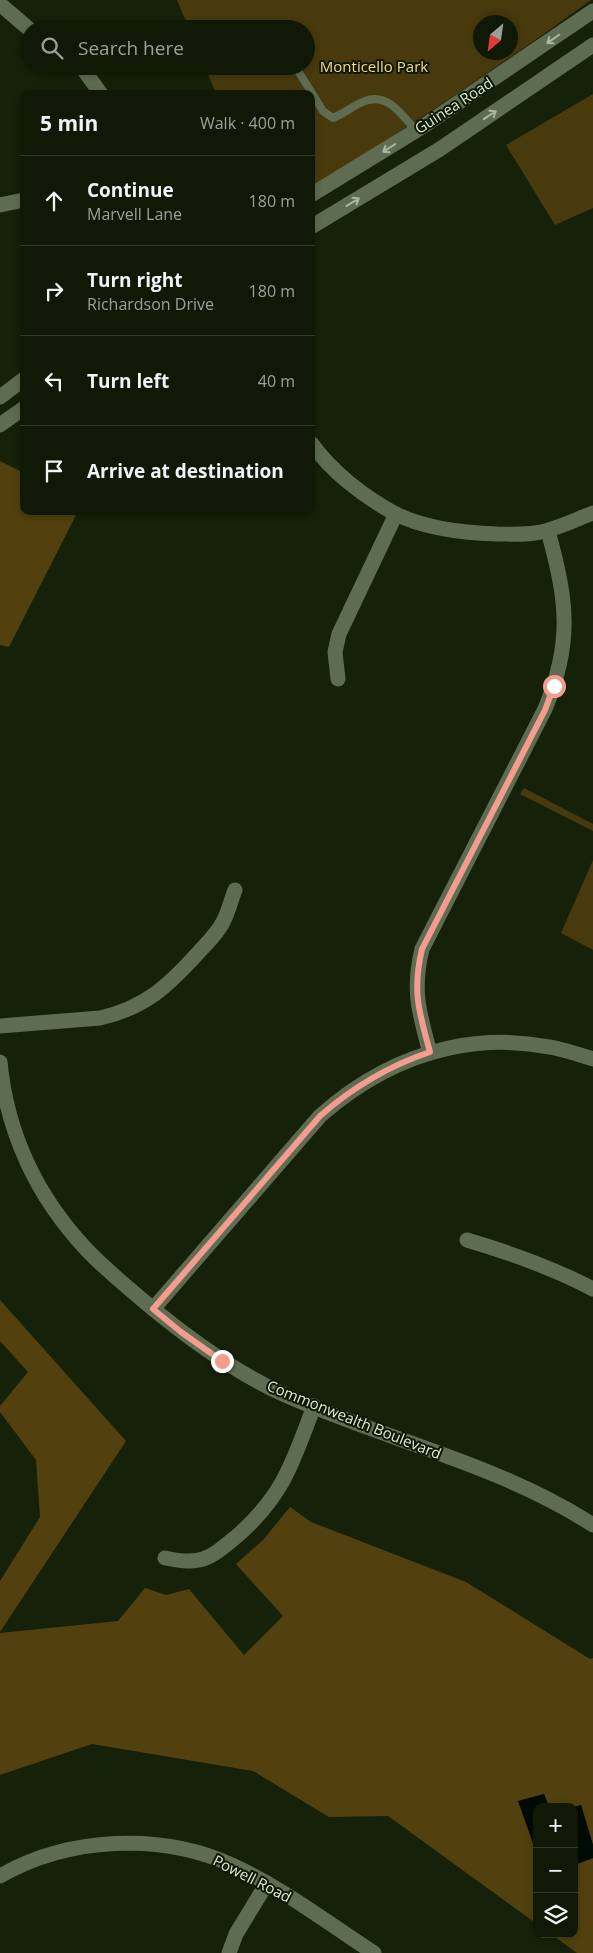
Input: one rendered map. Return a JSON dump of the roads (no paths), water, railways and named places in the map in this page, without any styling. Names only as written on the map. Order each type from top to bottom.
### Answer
[{"type":"street","points":[[0,4],[20,21]]},
{"type":"street","name":"Guinea Road","points":[[315,192],[416,131],[593,11]]},
{"type":"street","name":"Guinea Road","points":[[315,225],[440,149],[593,45]]},
{"type":"street","points":[[87,75],[98,90]]},
{"type":"street","points":[[0,205],[20,201]]},
{"type":"street","points":[[0,391],[20,381]]},
{"type":"street","points":[[0,397],[20,381]]},
{"type":"street","points":[[0,425],[20,411]]},
{"type":"street","points":[[315,448],[335,470],[355,487],[396,514],[446,528],[474,533],[524,534],[548,531],[593,513]]},
{"type":"street","points":[[338,679],[335,652],[339,634],[396,514]]},
{"type":"street","points":[[430,1052],[419,1012],[416,992],[417,969],[422,949],[545,710],[560,665],[565,632],[564,603],[560,575],[548,531]]},
{"type":"street","points":[[0,1026],[100,1018],[144,1002],[171,982],[215,934],[224,921],[235,890]]},
{"type":"street","points":[[153,1309],[320,1116],[339,1099],[378,1074],[430,1052],[481,1043],[507,1042],[538,1045],[570,1051],[593,1059]]},
{"type":"street","name":"Commonwealth Boulevard","points":[[0,1062],[8,1111],[20,1149],[39,1187],[62,1222],[88,1252],[181,1332],[222,1361],[285,1394],[501,1478],[554,1502],[593,1525]]},
{"type":"street","points":[[467,1240],[522,1257],[593,1289]]},
{"type":"street","points":[[165,1558],[186,1563],[206,1559],[216,1554],[256,1520],[284,1480],[314,1406]]},
{"type":"street","name":"Powell Road","points":[[0,1876],[24,1864],[71,1849],[94,1845],[158,1845],[196,1852],[232,1865],[267,1883],[374,1953]]},
{"type":"street","points":[[229,1953],[236,1934],[267,1883]]},
{"type":"lane","points":[[301,75],[310,90]]},
{"type":"lane","points":[[315,98],[323,111],[333,118],[344,114],[366,100],[382,100],[396,107],[416,131]]},
{"type":"park label","name":"Monticello Park","points":[[374,67]]}]
